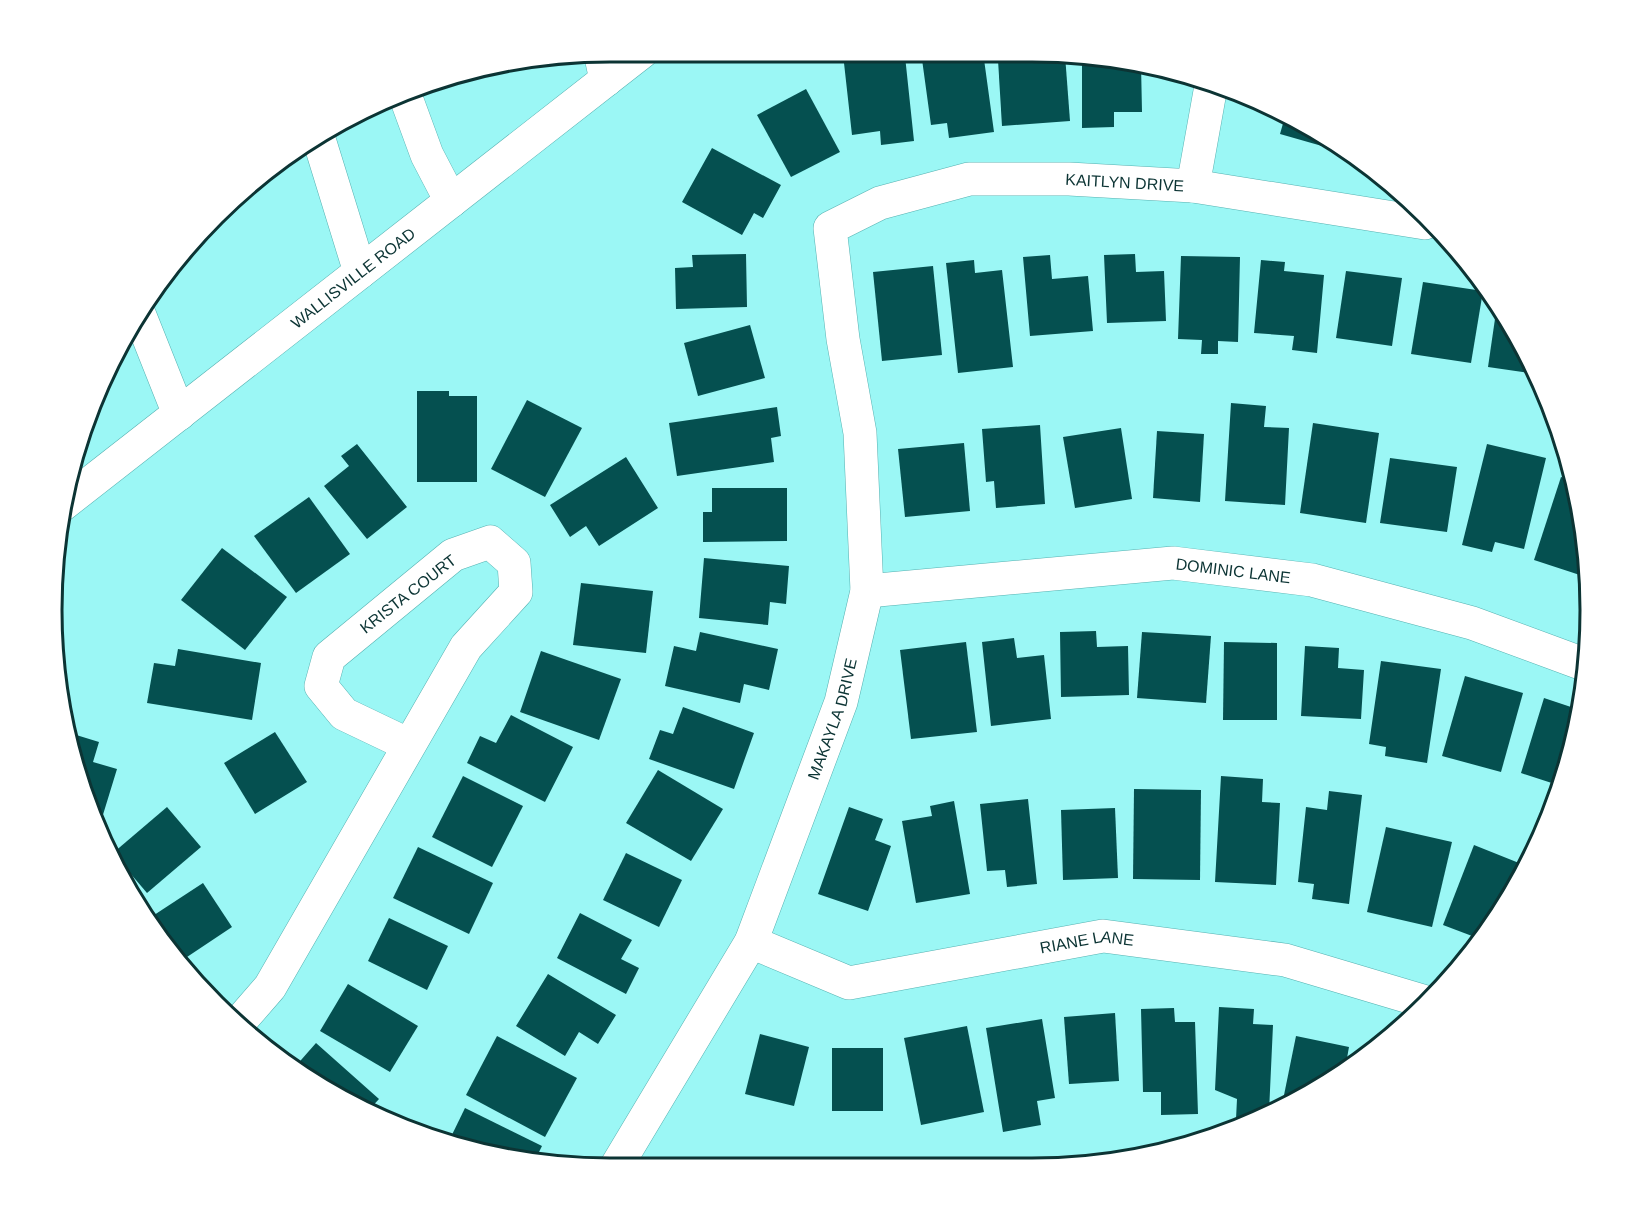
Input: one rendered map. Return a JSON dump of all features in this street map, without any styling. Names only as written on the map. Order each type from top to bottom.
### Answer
[{"type":"street","name":"WALLISVILLE ROAD","points":[[74,496],[451,201],[603,66]]},
{"type":"street","points":[[1193,186],[1210,92]]},
{"type":"street","points":[[407,101],[427,155],[451,201]]},
{"type":"street","points":[[321,144],[360,272]]},
{"type":"street","name":"KAITLYN DRIVE","points":[[830,228],[880,203],[969,179],[1069,179],[1193,186],[1419,222]]},
{"type":"street","name":"MAKAYLA DRIVE","points":[[621,1158],[751,942],[841,702],[867,591],[860,434],[843,339],[830,228]]},
{"type":"street","points":[[143,323],[179,414]]},
{"type":"street","name":"KRISTA COURT","points":[[243,1018],[270,987],[466,647],[516,592],[514,563],[490,542],[453,555],[329,657],[321,686],[344,714],[409,745]]},
{"type":"street","name":"DOMINIC LANE","points":[[867,591],[1173,563],[1312,580],[1472,623],[1577,662]]},
{"type":"street","name":"RIANE LANE","points":[[751,942],[849,983],[1103,936],[1285,960],[1417,999]]},
{"type":"building","points":[[906,62],[914,141],[881,145],[880,131],[852,135],[844,63]]},
{"type":"building","points":[[922,62],[984,62],[994,132],[949,138],[947,123],[931,125]]},
{"type":"building","points":[[998,62],[1066,63],[1070,121],[1002,126]]},
{"type":"building","points":[[1082,64],[1141,73],[1142,112],[1114,112],[1114,127],[1082,128]]},
{"type":"building","points":[[806,89],[840,152],[791,177],[757,115]]},
{"type":"building","points":[[1283,123],[1324,147],[1280,134]]},
{"type":"building","points":[[712,148],[781,185],[763,218],[754,213],[742,235],[682,202]]},
{"type":"building","points":[[746,254],[747,307],[676,309],[675,268],[693,267],[692,255]]},
{"type":"building","points":[[1135,254],[1136,272],[1164,271],[1166,321],[1107,323],[1104,255]]},
{"type":"building","points":[[1050,255],[1052,279],[1088,276],[1093,331],[1030,336],[1023,257]]},
{"type":"building","points":[[1181,256],[1240,257],[1238,342],[1218,341],[1218,354],[1201,354],[1202,340],[1178,339]]},
{"type":"building","points":[[974,260],[975,273],[1002,270],[1013,367],[958,373],[946,263]]},
{"type":"building","points":[[1261,260],[1285,262],[1284,271],[1324,275],[1317,353],[1292,350],[1294,336],[1254,333]]},
{"type":"building","points":[[933,266],[942,355],[882,361],[873,272]]},
{"type":"building","points":[[1346,271],[1402,278],[1392,346],[1336,338]]},
{"type":"building","points":[[1423,282],[1476,290],[1482,298],[1471,363],[1411,354]]},
{"type":"building","points":[[1495,318],[1525,372],[1488,367]]},
{"type":"building","points":[[750,325],[765,378],[698,396],[684,343]]},
{"type":"building","points":[[417,391],[449,391],[449,396],[477,396],[477,482],[417,482]]},
{"type":"building","points":[[527,400],[582,428],[545,497],[491,469]]},
{"type":"building","points":[[1231,403],[1266,406],[1264,427],[1289,428],[1285,505],[1225,501]]},
{"type":"building","points":[[777,407],[781,436],[771,438],[774,462],[677,476],[669,423]]},
{"type":"building","points":[[1313,423],[1379,433],[1366,523],[1300,513]]},
{"type":"building","points":[[1040,425],[1045,504],[996,508],[994,481],[986,482],[982,429]]},
{"type":"building","points":[[1121,428],[1132,499],[1075,508],[1063,437]]},
{"type":"building","points":[[1157,431],[1204,434],[1200,502],[1153,498]]},
{"type":"building","points":[[964,443],[970,511],[905,517],[898,449]]},
{"type":"building","points":[[357,444],[407,507],[367,539],[324,486],[349,466],[341,456]]},
{"type":"building","points":[[1487,444],[1546,458],[1524,549],[1495,542],[1492,552],[1462,545]]},
{"type":"building","points":[[626,457],[658,508],[599,546],[586,526],[570,537],[550,505]]},
{"type":"building","points":[[1390,458],[1457,467],[1447,532],[1380,523]]},
{"type":"building","points":[[1561,477],[1563,478],[1575,538],[1578,574],[1534,560]]},
{"type":"building","points":[[712,488],[787,488],[787,541],[703,542],[703,512],[712,512]]},
{"type":"building","points":[[309,497],[350,554],[296,593],[254,536]]},
{"type":"building","points":[[222,548],[287,597],[245,650],[181,600]]},
{"type":"building","points":[[704,558],[789,566],[786,604],[770,602],[768,625],[699,618]]},
{"type":"building","points":[[581,583],[653,591],[646,653],[573,645]]},
{"type":"building","points":[[1096,631],[1097,647],[1128,646],[1129,695],[1061,697],[1060,632]]},
{"type":"building","points":[[700,632],[778,649],[769,690],[744,684],[740,703],[665,686],[674,646],[696,651]]},
{"type":"building","points":[[1142,632],[1211,636],[1206,703],[1137,698]]},
{"type":"building","points":[[1014,638],[1017,658],[1044,655],[1051,719],[991,726],[982,642]]},
{"type":"building","points":[[966,642],[977,732],[911,739],[900,650]]},
{"type":"building","points":[[1224,642],[1277,643],[1277,720],[1223,720]]},
{"type":"building","points":[[1305,646],[1339,648],[1338,668],[1364,670],[1361,719],[1301,716]]},
{"type":"building","points":[[178,649],[261,663],[252,720],[147,703],[154,663],[175,666]]},
{"type":"building","points":[[541,651],[621,679],[599,740],[520,712]]},
{"type":"building","points":[[1381,661],[1441,669],[1427,763],[1385,756],[1386,747],[1369,744]]},
{"type":"building","points":[[1465,676],[1523,693],[1501,772],[1442,756]]},
{"type":"building","points":[[1544,698],[1571,707],[1561,752],[1551,783],[1521,773]]},
{"type":"building","points":[[683,707],[754,733],[734,789],[649,759],[660,730],[673,734]]},
{"type":"building","points":[[511,715],[573,747],[545,802],[467,763],[480,736],[496,743]]},
{"type":"building","points":[[275,732],[307,782],[255,814],[224,763]]},
{"type":"building","points":[[76,735],[99,742],[93,762],[117,769],[102,818]]},
{"type":"building","points":[[658,770],[723,809],[691,861],[626,823]]},
{"type":"building","points":[[463,776],[523,806],[492,867],[432,837]]},
{"type":"building","points":[[1221,776],[1263,779],[1262,802],[1280,803],[1276,885],[1215,882]]},
{"type":"building","points":[[1134,789],[1201,790],[1200,880],[1133,879]]},
{"type":"building","points":[[1329,791],[1362,795],[1349,904],[1312,899],[1314,884],[1298,882],[1306,807],[1327,810]]},
{"type":"building","points":[[1028,799],[1037,884],[1007,887],[1005,870],[987,871],[980,804]]},
{"type":"building","points":[[954,801],[970,894],[916,903],[902,821],[932,816],[930,806]]},
{"type":"building","points":[[167,807],[201,847],[147,893],[127,870],[117,850]]},
{"type":"building","points":[[849,807],[883,819],[875,840],[891,846],[868,911],[818,894]]},
{"type":"building","points":[[1115,808],[1118,878],[1063,880],[1061,810]]},
{"type":"building","points":[[1386,827],[1452,842],[1432,927],[1367,912]]},
{"type":"building","points":[[1474,845],[1518,863],[1472,936],[1443,925]]},
{"type":"building","points":[[418,847],[493,883],[469,934],[393,898]]},
{"type":"building","points":[[626,853],[682,880],[659,927],[603,900]]},
{"type":"building","points":[[203,883],[232,927],[186,958],[154,915]]},
{"type":"building","points":[[580,913],[632,940],[621,959],[639,968],[626,994],[557,958]]},
{"type":"building","points":[[389,918],[448,946],[427,990],[368,961]]},
{"type":"building","points":[[548,974],[616,1015],[598,1044],[579,1032],[565,1056],[516,1026]]},
{"type":"building","points":[[348,984],[418,1026],[390,1072],[320,1031]]},
{"type":"building","points":[[1219,1007],[1254,1009],[1253,1024],[1273,1025],[1269,1104],[1236,1119],[1237,1099],[1215,1090]]},
{"type":"building","points":[[1174,1008],[1175,1022],[1195,1022],[1198,1114],[1161,1115],[1161,1092],[1143,1092],[1141,1009]]},
{"type":"building","points":[[1115,1013],[1119,1081],[1069,1084],[1064,1017]]},
{"type":"building","points":[[1042,1019],[1055,1098],[1037,1101],[1041,1125],[1003,1132],[986,1028]]},
{"type":"building","points":[[967,1026],[984,1112],[921,1125],[904,1038]]},
{"type":"building","points":[[760,1034],[809,1047],[794,1106],[745,1094]]},
{"type":"building","points":[[497,1036],[577,1078],[545,1137],[466,1095]]},
{"type":"building","points":[[1296,1036],[1349,1047],[1347,1058],[1284,1097]]},
{"type":"building","points":[[316,1043],[379,1099],[374,1105],[367,1102],[299,1062]]},
{"type":"building","points":[[832,1048],[883,1048],[883,1111],[832,1111]]},
{"type":"building","points":[[465,1108],[542,1146],[538,1154],[452,1135]]}]
